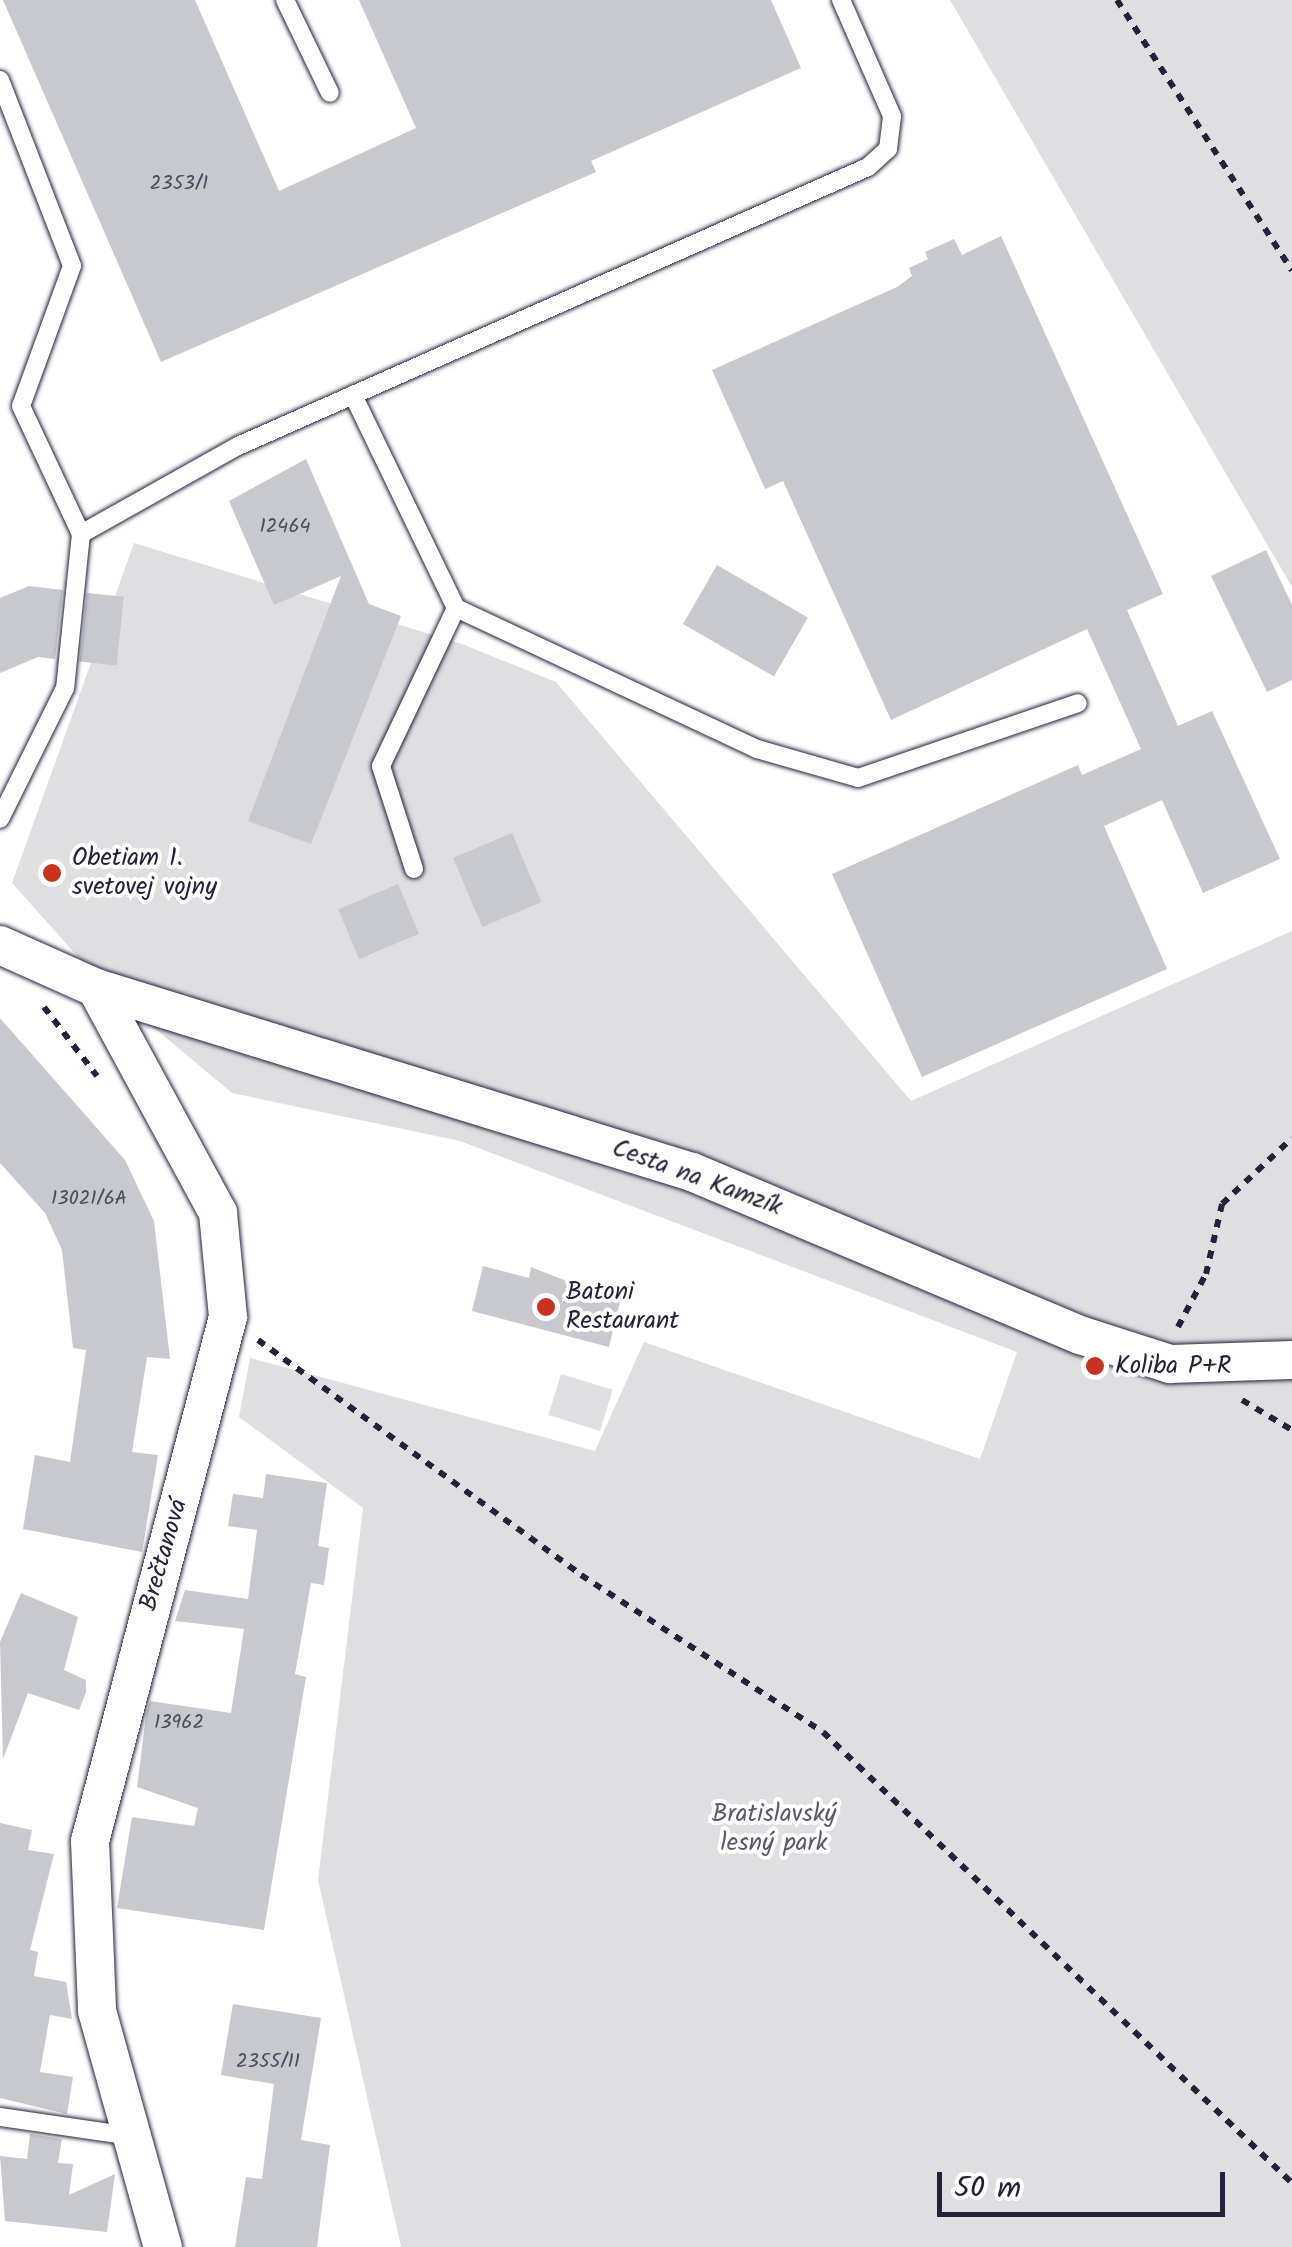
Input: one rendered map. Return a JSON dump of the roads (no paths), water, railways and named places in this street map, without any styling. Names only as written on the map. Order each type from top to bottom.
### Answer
[{"type":"street","points":[[0,945],[96,988]]},
{"type":"street","name":"Brečtanová","points":[[96,988],[218,1213],[228,1317],[90,1841],[89,1961],[130,2136],[163,2247]]},
{"type":"street","name":"Cesta na Kamzík","points":[[96,988],[692,1172],[846,1232],[973,1296],[1170,1364],[1292,1360]]},
{"type":"lane","points":[[285,0],[330,93]]},
{"type":"lane","points":[[81,534],[238,446],[868,167],[888,149],[892,116],[842,0]]},
{"type":"lane","points":[[0,80],[72,266],[21,406],[81,534],[65,688],[0,819]]},
{"type":"lane","points":[[353,395],[456,608],[757,749],[858,778],[1078,703]]},
{"type":"lane","points":[[414,869],[381,766],[456,608]]},
{"type":"lane","points":[[0,2117],[130,2136]]},
{"type":"place","name":"Obetiam 1. svetovej vojny","points":[[52,873]]},
{"type":"place","name":"Batoni Restaurant","points":[[546,1307]]},
{"type":"place","name":"Koliba P+R","points":[[1095,1366]]},
{"type":"park label","name":"Bratislavský lesný park","points":[[774,1830]]}]
